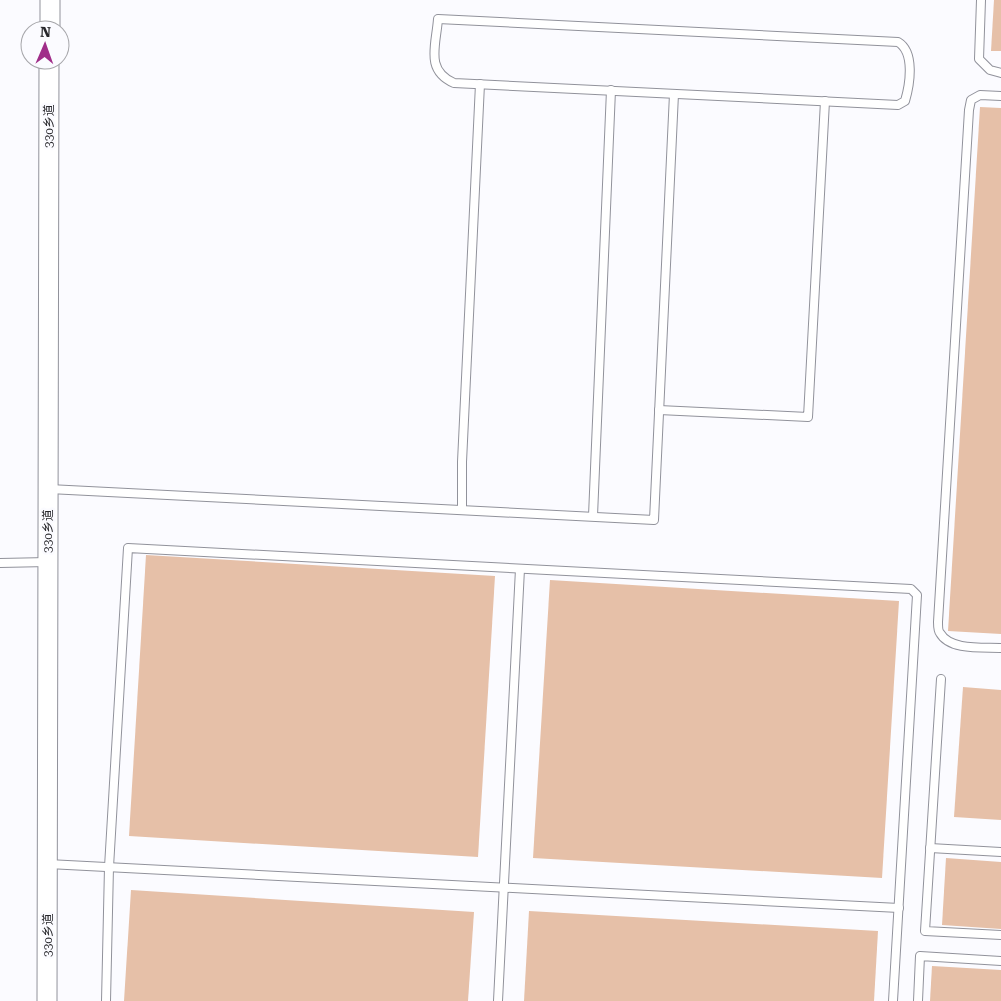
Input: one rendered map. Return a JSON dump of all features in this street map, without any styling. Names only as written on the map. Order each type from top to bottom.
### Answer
[{"type":"street","points":[[50,0],[50,20]]},
{"type":"street","name":"330乡道","points":[[48,1001],[50,70]]},
{"type":"lane","points":[[981,0],[979,59],[990,70],[1001,74]]},
{"type":"lane","points":[[438,19],[898,42],[906,46],[909,55],[905,101],[898,105],[480,84],[454,83],[438,72],[434,66],[438,19]]},
{"type":"lane","points":[[462,510],[462,462],[480,84]]},
{"type":"lane","points":[[593,516],[611,90]]},
{"type":"lane","points":[[48,489],[654,520],[674,94]]},
{"type":"lane","points":[[1001,96],[980,95],[971,100],[969,110],[938,622],[940,633],[948,640],[960,645],[1001,648]]},
{"type":"lane","points":[[659,410],[808,417],[824,101]]},
{"type":"lane","points":[[106,1001],[109,867],[128,548],[911,590],[917,595],[894,1001]]},
{"type":"lane","points":[[0,563],[48,562]]},
{"type":"lane","points":[[498,1001],[520,569]]},
{"type":"lane","points":[[941,679],[925,931],[1001,935]]},
{"type":"lane","points":[[930,848],[1001,852]]},
{"type":"lane","points":[[48,864],[899,908]]},
{"type":"lane","points":[[918,1001],[920,956],[1001,961]]},
{"type":"building","points":[[994,0],[1001,0],[1001,51],[991,51]]},
{"type":"building","points":[[980,107],[1001,108],[1001,634],[948,631]]},
{"type":"building","points":[[146,555],[495,576],[478,857],[129,836]]},
{"type":"building","points":[[550,580],[899,601],[882,878],[533,858]]},
{"type":"building","points":[[963,687],[1001,690],[1001,820],[954,817]]},
{"type":"building","points":[[946,858],[1001,862],[1001,929],[942,925]]},
{"type":"building","points":[[131,890],[474,912],[468,1001],[124,1001]]},
{"type":"building","points":[[529,911],[878,931],[874,1001],[524,1001]]},
{"type":"building","points":[[932,966],[1001,970],[1001,1001],[930,1001]]}]
